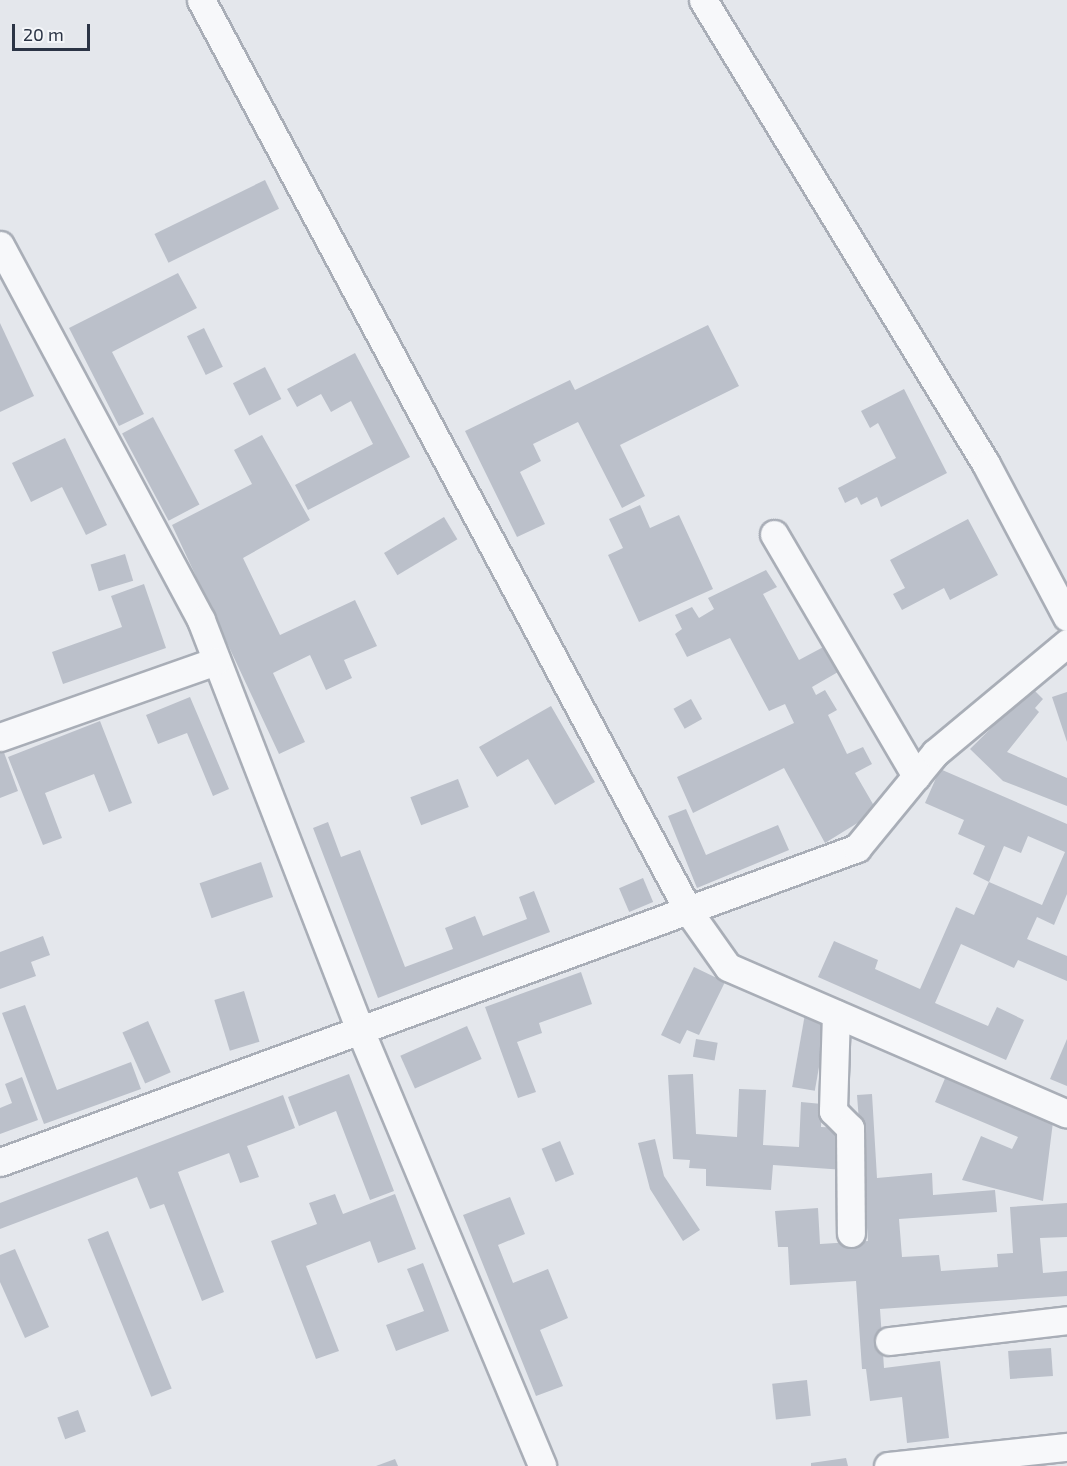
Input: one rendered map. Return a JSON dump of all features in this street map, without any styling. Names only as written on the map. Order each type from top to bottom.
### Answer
[{"type":"street","points":[[201,0],[689,912],[728,967],[1067,1114]]},
{"type":"street","points":[[703,0],[986,464],[1067,617]]},
{"type":"street","points":[[0,245],[201,620],[360,1030],[542,1466]]},
{"type":"street","points":[[774,534],[916,776]]},
{"type":"street","points":[[0,1162],[689,912],[857,848],[934,753],[1067,643]]},
{"type":"street","points":[[0,737],[216,661]]},
{"type":"street","points":[[836,1014],[832,1111],[850,1128],[851,1233]]},
{"type":"street","points":[[888,1341],[1067,1320]]},
{"type":"street","points":[[888,1466],[1067,1447]]},
{"type":"building","points":[[265,180],[279,209],[168,263],[154,234]]},
{"type":"building","points":[[178,273],[197,308],[112,352],[144,414],[119,426],[69,328]]},
{"type":"building","points":[[0,323],[34,396],[0,412]]},
{"type":"building","points":[[708,325],[739,386],[620,445],[645,496],[622,508],[578,422],[533,444],[541,461],[520,472],[545,524],[517,537],[465,431],[570,380],[575,390]]},
{"type":"building","points":[[204,328],[223,367],[206,375],[187,336]]},
{"type":"building","points":[[355,353],[410,457],[308,510],[295,485],[373,444],[351,401],[331,412],[321,394],[297,407],[287,389]]},
{"type":"building","points":[[265,367],[281,399],[249,415],[233,383]]},
{"type":"building","points":[[904,389],[947,473],[881,507],[877,497],[861,505],[857,497],[845,503],[838,488],[896,458],[878,423],[870,428],[861,411]]},
{"type":"building","points":[[153,417],[199,504],[169,521],[122,433]]},
{"type":"building","points":[[262,435],[310,520],[243,558],[280,635],[355,600],[377,646],[344,660],[352,678],[326,690],[310,655],[273,673],[305,742],[279,754],[172,525],[252,484],[234,450]]},
{"type":"building","points":[[65,438],[107,525],[86,535],[62,487],[31,502],[12,463]]},
{"type":"building","points":[[640,505],[650,528],[679,515],[713,589],[639,622],[608,555],[623,548],[609,519]]},
{"type":"building","points":[[444,517],[457,539],[397,575],[384,553]]},
{"type":"building","points":[[968,519],[998,575],[950,600],[944,588],[902,610],[893,594],[905,588],[890,560]]},
{"type":"building","points":[[125,554],[133,581],[99,591],[91,565]]},
{"type":"building","points":[[766,570],[777,587],[763,594],[799,660],[829,644],[845,668],[812,687],[816,695],[825,690],[837,710],[828,715],[847,754],[863,747],[872,764],[855,773],[877,811],[825,843],[784,768],[693,813],[677,777],[794,723],[785,704],[769,711],[730,638],[687,657],[675,634],[682,629],[675,615],[692,607],[699,618],[714,609],[708,598]]},
{"type":"building","points":[[144,584],[166,648],[63,684],[52,652],[122,627],[111,596]]},
{"type":"building","points":[[1032,688],[1043,699],[1035,708],[1039,712],[1007,752],[1067,778],[1067,806],[1003,781],[970,749]]},
{"type":"building","points":[[1067,692],[1067,742],[1052,697]]},
{"type":"building","points":[[190,697],[229,789],[213,796],[187,733],[158,744],[146,715]]},
{"type":"building","points":[[691,699],[702,719],[685,729],[674,709]]},
{"type":"building","points":[[551,706],[595,782],[555,805],[528,759],[497,777],[479,747]]},
{"type":"building","points":[[100,721],[132,803],[109,812],[94,774],[45,793],[62,838],[43,845],[8,757]]},
{"type":"building","points":[[2,747],[18,791],[0,798],[0,748]]},
{"type":"building","points":[[940,769],[1067,824],[1067,894],[1054,925],[1037,917],[1027,939],[1067,956],[1067,981],[1018,960],[1014,968],[961,944],[935,1003],[988,1026],[997,1007],[1024,1020],[1006,1060],[818,977],[834,941],[878,960],[875,969],[920,989],[956,907],[974,915],[989,882],[973,874],[985,846],[958,834],[964,820],[925,803]],"holes":[[[1028,836],[1065,852],[1042,905],[989,882],[1004,846],[1021,853]]]},
{"type":"building","points":[[458,779],[469,807],[421,825],[410,797]]},
{"type":"building","points":[[686,809],[706,855],[778,825],[789,850],[697,888],[668,816]]},
{"type":"building","points":[[328,822],[341,857],[360,850],[405,967],[453,949],[445,928],[475,916],[483,936],[527,919],[519,897],[534,891],[550,932],[378,998],[313,828]]},
{"type":"building","points":[[261,862],[273,897],[212,918],[200,883]]},
{"type":"building","points":[[643,878],[653,902],[629,912],[619,888]]},
{"type":"building","points":[[43,936],[50,955],[31,962],[36,976],[0,989],[0,952]]},
{"type":"building","points":[[694,967],[725,982],[699,1035],[687,1030],[680,1044],[661,1035]]},
{"type":"building","points":[[581,972],[592,1004],[539,1023],[542,1033],[517,1042],[536,1092],[518,1098],[485,1007]]},
{"type":"building","points":[[244,991],[259,1042],[230,1051],[214,1000]]},
{"type":"building","points":[[25,1005],[57,1090],[131,1062],[141,1089],[44,1124],[2,1013]]},
{"type":"building","points":[[805,1014],[828,1018],[815,1091],[792,1087]]},
{"type":"building","points":[[148,1021],[171,1072],[145,1084],[122,1032]]},
{"type":"building","points":[[467,1026],[482,1059],[415,1089],[400,1056]]},
{"type":"building","points":[[696,1039],[718,1043],[715,1061],[693,1057]]},
{"type":"building","points":[[1067,1039],[1067,1086],[1050,1079]]},
{"type":"building","points":[[349,1074],[394,1191],[370,1200],[336,1111],[299,1126],[288,1097]]},
{"type":"building","points":[[693,1074],[696,1134],[737,1137],[739,1089],[766,1090],[763,1145],[799,1147],[801,1102],[822,1104],[821,1127],[847,1128],[845,1170],[773,1165],[771,1190],[706,1186],[706,1169],[689,1168],[690,1160],[673,1159],[668,1075]]},
{"type":"building","points":[[946,1076],[1053,1122],[1043,1201],[962,1180],[981,1136],[1012,1149],[1018,1137],[935,1102]]},
{"type":"building","points":[[22,1077],[38,1120],[0,1134],[0,1108],[12,1103],[5,1084]]},
{"type":"building","points":[[872,1094],[877,1178],[932,1173],[933,1195],[995,1190],[997,1212],[899,1219],[902,1257],[939,1255],[941,1271],[998,1267],[997,1254],[1013,1253],[1010,1207],[1067,1203],[1067,1237],[1040,1238],[1043,1273],[1067,1271],[1067,1296],[880,1309],[884,1368],[940,1361],[949,1438],[907,1443],[902,1397],[870,1401],[866,1369],[862,1369],[856,1281],[790,1285],[788,1247],[778,1247],[775,1211],[818,1208],[820,1244],[868,1241],[857,1095]]},
{"type":"building","points":[[283,1095],[295,1128],[247,1146],[259,1177],[240,1183],[229,1153],[178,1172],[224,1292],[202,1301],[164,1204],[150,1209],[137,1177],[0,1229],[0,1203]]},
{"type":"building","points":[[655,1139],[664,1176],[700,1230],[683,1241],[650,1189],[638,1143]]},
{"type":"building","points":[[560,1141],[574,1174],[556,1182],[542,1149]]},
{"type":"building","points":[[335,1194],[343,1214],[395,1194],[416,1249],[378,1263],[370,1241],[306,1266],[339,1351],[316,1359],[271,1241],[317,1224],[309,1203]]},
{"type":"building","points":[[510,1197],[525,1234],[498,1245],[513,1283],[548,1269],[568,1318],[540,1330],[563,1386],[536,1396],[463,1215]]},
{"type":"building","points":[[108,1231],[172,1389],[151,1397],[88,1239]]},
{"type":"building","points":[[15,1249],[49,1327],[25,1338],[0,1282],[0,1255]]},
{"type":"building","points":[[423,1263],[449,1331],[396,1351],[386,1325],[424,1311],[407,1269]]},
{"type":"building","points":[[1051,1348],[1053,1376],[1010,1379],[1008,1351]]},
{"type":"building","points":[[807,1380],[811,1416],[776,1419],[772,1384]]},
{"type":"building","points":[[78,1410],[86,1432],[65,1439],[57,1418]]},
{"type":"building","points":[[846,1458],[848,1466],[811,1466],[811,1463]]},
{"type":"building","points":[[395,1459],[398,1466],[376,1466]]}]
